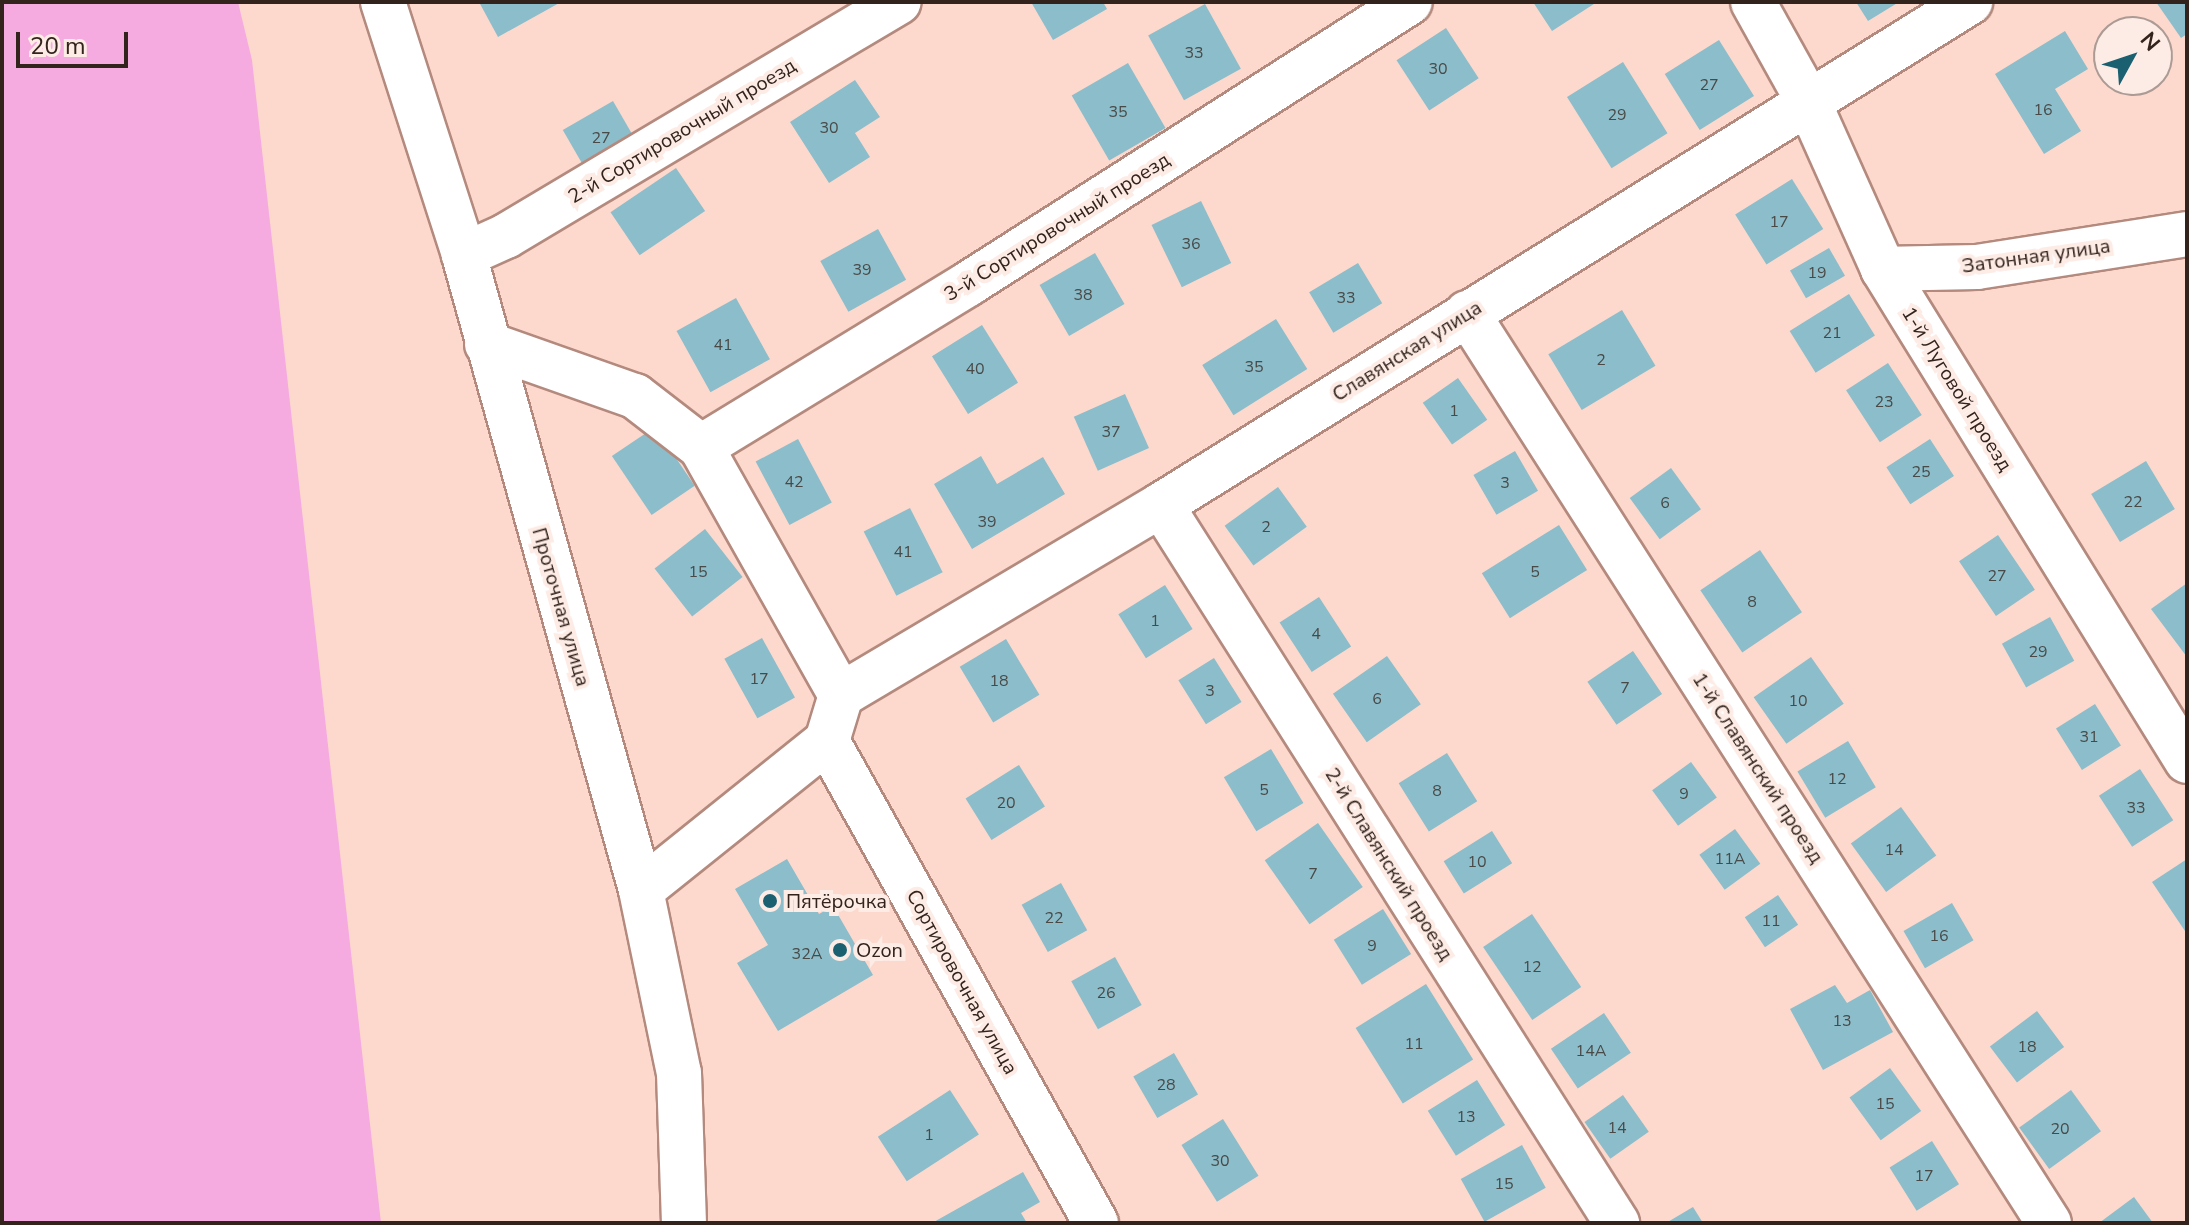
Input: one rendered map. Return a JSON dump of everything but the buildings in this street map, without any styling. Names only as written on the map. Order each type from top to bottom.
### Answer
[{"type":"street","name":"Проточная улица","points":[[384,2],[464,255],[641,890],[679,1073],[684,1223]]},
{"type":"street","name":"2-й Сортировочный проезд","points":[[464,255],[506,236],[898,2]]},
{"type":"street","name":"3-й Сортировочный проезд","points":[[701,447],[968,284],[1410,2]]},
{"type":"street","name":"1-й Луговой проезд","points":[[1753,2],[1808,101],[1883,269],[2187,761]]},
{"type":"street","name":"Славянская улица","points":[[841,695],[1161,505],[1970,2]]},
{"type":"street","name":"Затонная улица","points":[[1883,269],[1977,267],[2187,234]]},
{"type":"street","name":"1-й Славянский проезд","points":[[1467,313],[2049,1223]]},
{"type":"street","points":[[487,344],[635,396],[701,447],[841,695],[827,741],[641,890]]},
{"type":"street","name":"2-й Славянский проезд","points":[[1161,505],[1617,1223]]},
{"type":"street","name":"Сортировочная улица","points":[[827,741],[1096,1223]]},
{"type":"shaded area","points":[[2,2],[238,2],[252,60],[381,1223],[2,1223]]},
{"type":"place","name":"Пятёрочка","points":[[770,901]]},
{"type":"place","name":"Ozon","points":[[840,950]]}]
